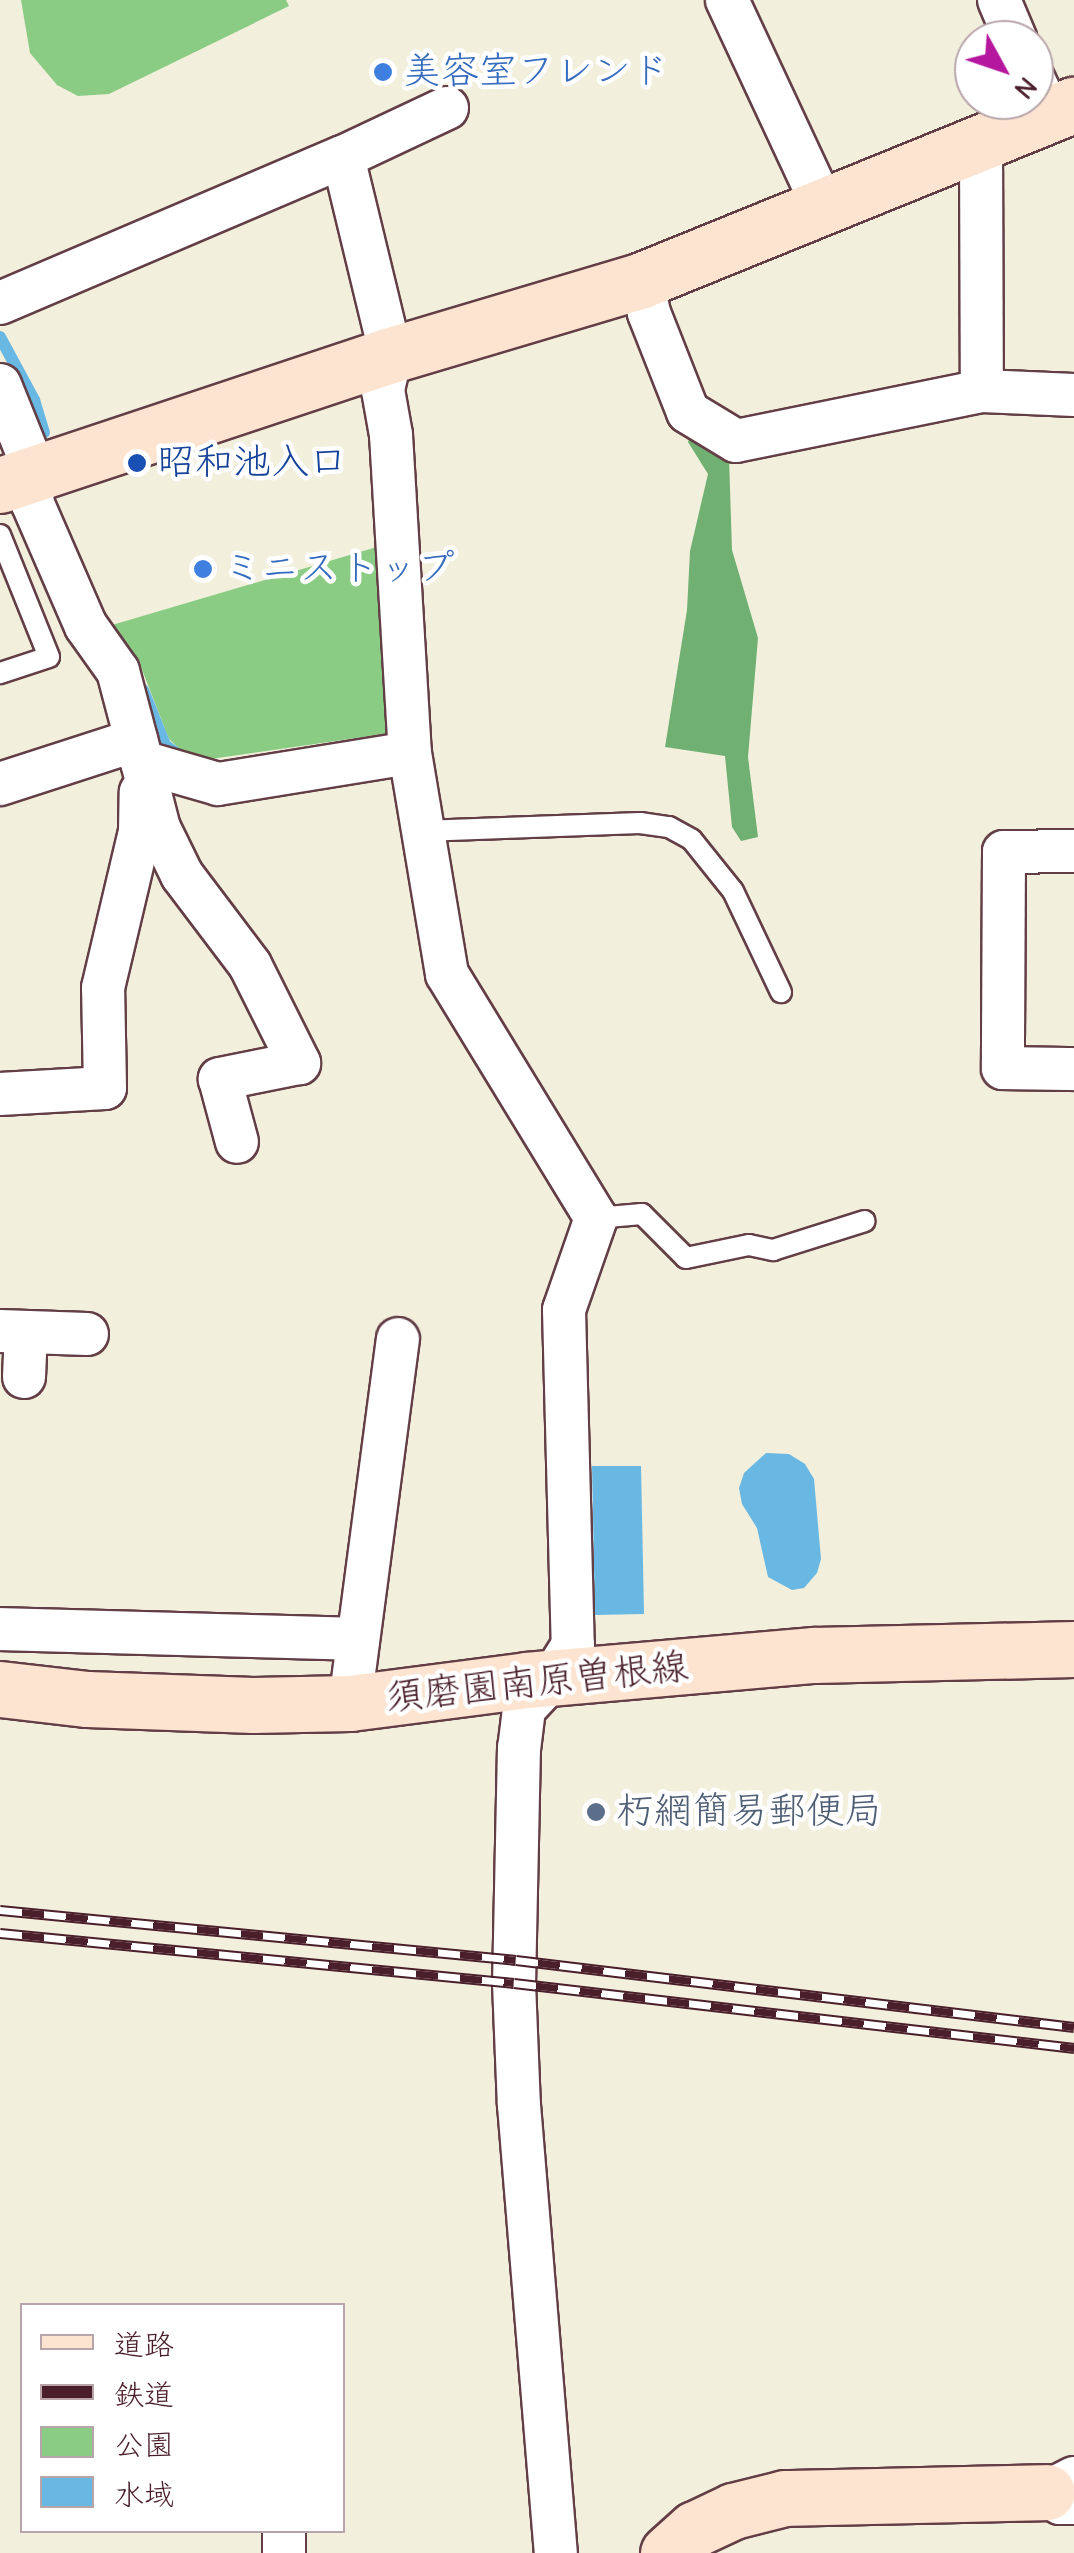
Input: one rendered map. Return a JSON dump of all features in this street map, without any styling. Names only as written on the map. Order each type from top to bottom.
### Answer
[{"type":"street","points":[[727,0],[824,208]]},
{"type":"street","points":[[0,302],[343,157],[447,108]]},
{"type":"street","points":[[17,478],[391,355],[642,280],[982,143],[1020,120]]},
{"type":"street","points":[[982,143],[982,391]]},
{"type":"street","points":[[343,157],[391,355],[382,390],[394,472],[410,753],[447,974],[596,1218],[564,1310],[572,1645],[551,1680],[524,1709],[519,1747],[514,1983],[519,2105],[556,2553]]},
{"type":"street","points":[[642,280],[649,314],[688,412],[736,441],[982,391],[1074,395]]},
{"type":"street","points":[[0,385],[17,478],[32,502],[86,626],[118,671],[158,828],[182,875],[250,965],[308,1066],[220,1079],[237,1142]]},
{"type":"street","points":[[0,784],[139,751],[218,784],[410,753]]},
{"type":"street","points":[[0,1094],[105,1088],[103,988],[140,832],[139,751]]},
{"type":"street","points":[[1074,851],[1004,852],[1004,1068],[1074,1069]]},
{"type":"street","points":[[24,1377],[13,1332],[87,1334]]},
{"type":"street","points":[[350,1703],[398,1339]]},
{"type":"street","points":[[0,1630],[358,1639]]},
{"type":"street","name":"須磨園南原曽根線","points":[[0,1689],[87,1699],[252,1706],[350,1703],[814,1654],[1074,1648]]},
{"type":"street","points":[[668,2553],[696,2529],[720,2517],[785,2498],[1065,2491]]},
{"type":"lane","points":[[0,535],[50,657],[0,673]]},
{"type":"lane","points":[[422,831],[640,823],[669,827],[692,840],[733,892],[781,992]]},
{"type":"lane","points":[[596,1218],[642,1214],[686,1258],[749,1245],[773,1250],[865,1221]]},
{"type":"green space","points":[[21,0],[286,0],[289,6],[109,94],[78,96],[57,85],[30,53]]},
{"type":"green space","points":[[692,432],[729,458],[732,550],[758,638],[748,757],[758,837],[741,841],[732,827],[725,756],[665,747],[687,610],[690,551],[708,474],[688,442]]},
{"type":"green space","points":[[387,544],[398,732],[204,760],[185,754],[169,739],[139,662],[112,625]]},
{"type":"water","points":[[766,1453],[789,1454],[805,1464],[814,1479],[821,1559],[817,1573],[804,1588],[792,1590],[768,1577],[757,1528],[742,1504],[739,1488],[744,1473]]},
{"type":"water","points":[[592,1466],[641,1466],[644,1614],[595,1615]]},
{"type":"waterway","points":[[0,337],[34,400],[44,432]]},
{"type":"waterway","points":[[143,690],[165,745],[182,758]]},
{"type":"railway","points":[[0,1910],[516,1960],[1074,2027]]},
{"type":"railway","points":[[0,1933],[514,1983],[1074,2048]]},
{"type":"place","name":"美容室フレンド","points":[[383,72]]},
{"type":"place","name":"昭和池入口","points":[[137,463]]},
{"type":"place","name":"ミニストップ","points":[[203,569]]},
{"type":"place","name":"朽網簡易郵便局","points":[[596,1812]]}]
